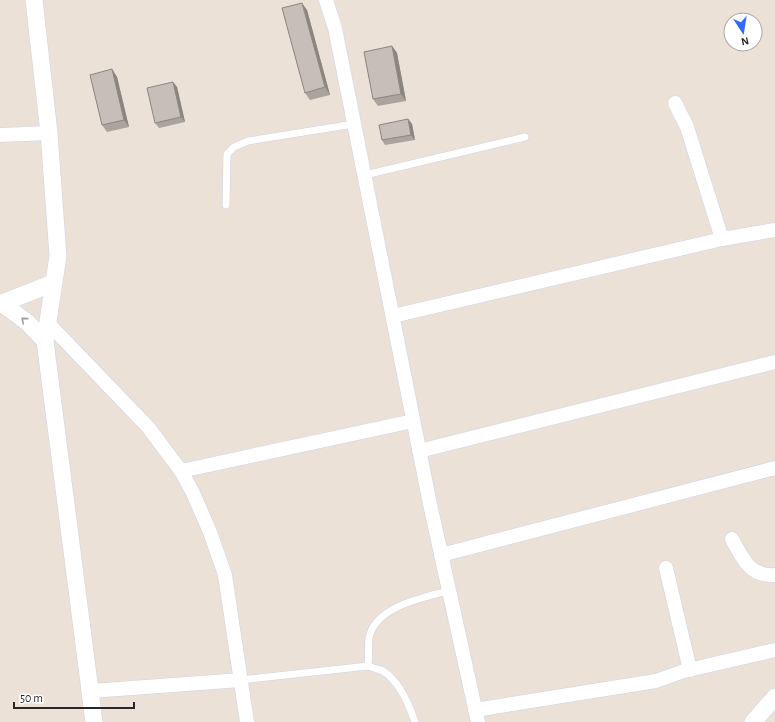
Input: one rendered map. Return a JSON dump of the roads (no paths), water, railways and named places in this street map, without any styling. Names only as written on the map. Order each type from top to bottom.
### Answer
[{"type":"street","points":[[34,0],[49,133],[58,256],[45,341],[94,722]]},
{"type":"street","points":[[326,0],[335,28],[448,591],[477,716],[656,681],[690,670],[775,650]]},
{"type":"street","points":[[675,103],[688,127],[722,239]]},
{"type":"street","points":[[0,135],[49,133]]},
{"type":"street","points":[[393,316],[722,239],[775,230]]},
{"type":"street","points":[[0,303],[53,283]]},
{"type":"street","points":[[0,303],[27,322],[45,341]]},
{"type":"street","points":[[47,322],[148,427],[181,471],[210,532],[225,575],[247,722]]},
{"type":"street","points":[[420,451],[775,362]]},
{"type":"street","points":[[181,471],[414,421]]},
{"type":"street","points":[[441,555],[775,468]]},
{"type":"street","points":[[732,539],[745,564],[758,574],[775,575]]},
{"type":"street","points":[[666,568],[690,670]]},
{"type":"street","points":[[91,691],[240,680]]},
{"type":"street","points":[[753,722],[775,697]]},
{"type":"lane","points":[[226,205],[227,154],[234,147],[248,141],[354,124]]},
{"type":"lane","points":[[364,175],[525,137]]},
{"type":"lane","points":[[368,666],[369,637],[377,623],[390,611],[407,602],[448,591]]},
{"type":"lane","points":[[240,680],[368,666],[383,671],[400,688],[410,707],[415,722]]}]
